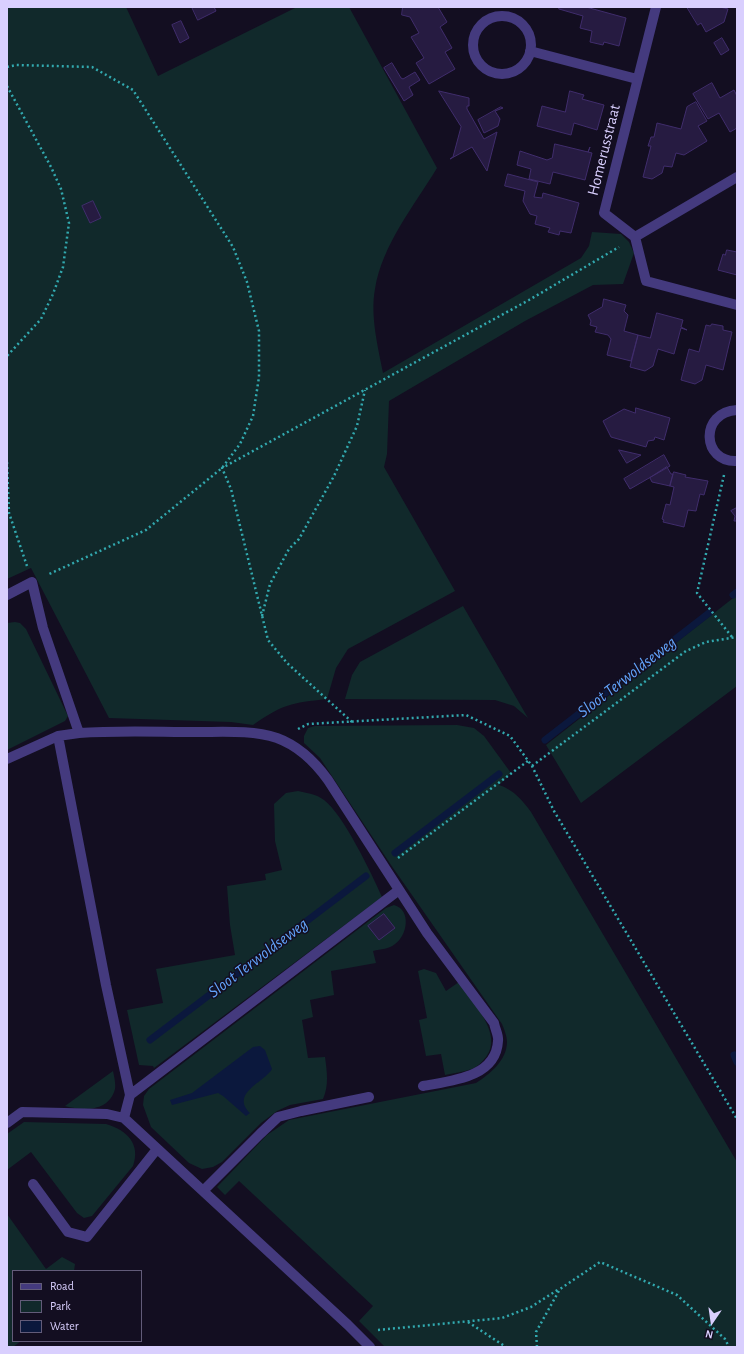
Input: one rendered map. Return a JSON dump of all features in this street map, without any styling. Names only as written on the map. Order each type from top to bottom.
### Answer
[{"type":"street","name":"Homerusstraat","points":[[635,237],[604,213],[656,7]]},
{"type":"street","points":[[497,16],[507,16],[517,20],[525,26],[530,36],[530,51],[529,57],[523,66],[514,72],[503,74],[492,72],[483,66],[476,58],[473,47],[477,30],[488,20],[497,16]]},
{"type":"street","points":[[530,51],[637,79]]},
{"type":"street","points":[[737,177],[635,237],[646,281],[737,305]]},
{"type":"street","points":[[732,461],[722,458],[712,449],[709,434],[715,420],[721,414],[737,410]]},
{"type":"street","points":[[7,594],[32,582],[44,628],[79,733]]},
{"type":"street","points":[[7,759],[58,736],[110,731],[244,733],[277,738],[306,754],[318,767],[427,933],[494,1024],[499,1041],[493,1059],[480,1072],[461,1079],[423,1086]]},
{"type":"street","points":[[58,736],[106,985],[130,1095],[124,1118]]},
{"type":"street","points":[[130,1095],[399,890]]},
{"type":"street","points":[[203,1191],[278,1118],[301,1111],[369,1097]]},
{"type":"street","points":[[7,1123],[22,1112],[107,1114],[124,1118],[370,1347]]},
{"type":"street","points":[[33,1184],[68,1232],[87,1237],[157,1149]]},
{"type":"path","points":[[7,67],[16,64],[92,67],[133,90],[233,247],[247,282],[259,331],[259,377],[253,416],[240,444],[222,468]]},
{"type":"path","points":[[7,86],[51,167],[61,189],[69,223],[63,267],[53,294],[41,319],[7,356]]},
{"type":"path","points":[[7,462],[9,513],[32,582],[146,530],[222,468],[528,300],[635,237]]},
{"type":"path","points":[[262,616],[270,584],[289,549],[298,539],[334,476],[357,426],[365,390]]},
{"type":"path","points":[[732,461],[697,593],[732,638]]},
{"type":"path","points":[[222,468],[231,489],[268,640],[287,663],[352,722]]},
{"type":"path","points":[[532,766],[686,651],[706,642],[737,637]]},
{"type":"path","points":[[277,738],[308,724],[466,715],[510,736],[532,766],[554,811],[737,1118]]},
{"type":"path","points":[[384,868],[528,761]]},
{"type":"path","points":[[354,1332],[496,1319],[523,1311],[541,1302],[600,1262],[677,1295],[725,1339],[729,1347]]},
{"type":"path","points":[[537,1347],[536,1332],[560,1289]]},
{"type":"path","points":[[467,1322],[506,1347]]},
{"type":"green space","points":[[7,7],[126,7],[158,76],[297,7],[349,7],[437,168],[400,226],[384,257],[379,273],[375,289],[373,310],[375,331],[383,373],[581,258],[589,246],[592,232],[621,234],[629,242],[634,253],[623,284],[593,285],[525,321],[389,401],[387,454],[384,467],[455,591],[348,649],[336,668],[327,699],[296,703],[272,713],[253,725],[231,722],[109,718],[31,568],[7,579]]},
{"type":"green space","points":[[737,595],[737,686],[581,803],[546,745]]},
{"type":"green space","points":[[463,606],[528,718],[514,706],[495,700],[345,699],[352,675],[360,662]]},
{"type":"green space","points":[[7,623],[20,623],[26,629],[68,716],[65,721],[7,750]]},
{"type":"green space","points":[[457,725],[474,728],[484,736],[511,773],[499,785],[513,793],[531,812],[737,1162],[737,1347],[385,1347],[359,1321],[373,1306],[239,1181],[225,1195],[217,1187],[267,1135],[289,1120],[476,1083],[492,1071],[501,1061],[506,1049],[507,1040],[502,1024],[391,865],[320,758],[304,743],[304,736],[308,728],[315,726]]},
{"type":"green space","points":[[298,791],[318,796],[332,807],[356,845],[382,897],[154,1068],[153,1066],[139,1065],[127,1010],[163,1003],[156,969],[235,955],[230,925],[227,886],[266,880],[265,874],[282,870],[275,841],[274,804],[286,793]]},
{"type":"green space","points":[[394,905],[400,908],[403,912],[406,923],[405,929],[399,940],[390,947],[373,951],[376,963],[331,971],[334,995],[310,1000],[313,1017],[302,1020],[308,1058],[325,1057],[327,1084],[323,1099],[290,1105],[277,1111],[261,1123],[222,1162],[213,1167],[202,1169],[189,1163],[151,1127],[143,1105],[144,1096],[149,1089],[386,908]]},
{"type":"green space","points":[[424,969],[436,973],[446,991],[459,982],[484,1018],[489,1028],[491,1048],[486,1057],[474,1068],[445,1075],[441,1054],[426,1056],[419,1020],[427,1018],[418,971]]},
{"type":"green space","points":[[113,1071],[115,1089],[112,1097],[107,1102],[101,1106],[87,1109],[65,1106]]},
{"type":"green space","points":[[24,1122],[106,1124],[114,1127],[126,1134],[134,1145],[135,1158],[133,1166],[92,1216],[84,1218],[77,1213],[31,1152],[7,1170],[7,1134]]},
{"type":"green space","points":[[7,1214],[46,1269],[62,1257],[75,1264],[74,1270],[12,1270],[12,1342],[20,1342],[13,1347],[7,1347]]},
{"type":"water","points":[[260,1046],[265,1050],[272,1069],[246,1094],[244,1100],[245,1106],[250,1113],[246,1116],[218,1093],[172,1105],[170,1100],[192,1093],[253,1047]]},
{"type":"building","points":[[192,7],[214,7],[216,11],[198,20]]},
{"type":"building","points":[[403,7],[438,7],[447,22],[440,27],[452,48],[445,52],[455,69],[429,84],[416,63],[424,58],[411,37],[419,33],[410,17],[402,15]]},
{"type":"building","points":[[560,7],[586,7],[626,18],[619,46],[604,42],[603,45],[590,42],[592,31],[580,28],[583,16],[559,9]]},
{"type":"building","points":[[687,7],[720,7],[728,9],[724,22],[706,32],[701,23],[698,25]]},
{"type":"building","points":[[181,21],[189,38],[180,43],[172,25]]},
{"type":"building","points":[[722,38],[729,50],[721,55],[714,43]]},
{"type":"building","points":[[392,63],[401,78],[403,79],[415,72],[420,80],[409,87],[413,95],[404,101],[384,68]]},
{"type":"building","points":[[712,83],[720,98],[734,90],[737,96],[737,128],[730,132],[719,113],[708,119],[693,94]]},
{"type":"building","points":[[439,91],[469,98],[469,106],[467,106],[467,109],[484,139],[497,132],[487,171],[472,147],[450,159],[453,157],[461,127]]},
{"type":"building","points":[[570,91],[584,95],[582,99],[604,105],[597,130],[574,123],[571,135],[537,126],[542,106],[565,112]]},
{"type":"building","points":[[696,102],[707,121],[698,126],[707,141],[684,155],[676,153],[672,167],[664,166],[662,173],[652,179],[643,177],[651,146],[648,146],[651,137],[654,137],[657,123],[681,129],[687,107]]},
{"type":"building","points":[[501,107],[503,108],[495,111],[500,119],[498,126],[484,133],[478,120]]},
{"type":"building","points":[[555,144],[592,153],[585,180],[553,172],[550,184],[529,179],[531,169],[517,165],[520,151],[547,160],[552,158]]},
{"type":"building","points":[[508,174],[538,182],[534,197],[542,198],[543,193],[579,203],[571,233],[560,231],[559,235],[548,232],[550,228],[535,224],[537,216],[530,214],[523,201],[525,191],[505,186]]},
{"type":"building","points":[[93,201],[101,218],[90,223],[82,206]]},
{"type":"building","points":[[727,250],[737,252],[737,275],[718,270],[723,254],[725,255]]},
{"type":"building","points":[[604,299],[626,305],[624,311],[628,315],[624,331],[638,335],[631,361],[607,355],[611,339],[608,335],[595,332],[597,327],[590,325],[591,321],[588,315],[602,307]]},
{"type":"building","points":[[657,313],[683,320],[681,327],[687,330],[681,328],[674,354],[658,349],[653,366],[645,371],[630,367],[638,335],[650,338]]},
{"type":"building","points":[[712,324],[723,326],[723,330],[732,332],[723,370],[706,365],[702,380],[695,384],[681,380],[689,349],[699,352],[706,325],[710,326]]},
{"type":"building","points":[[636,408],[670,418],[664,440],[655,437],[654,440],[648,441],[646,447],[611,437],[603,421],[624,409],[635,413]]},
{"type":"building","points":[[619,450],[641,455],[627,463]]},
{"type":"building","points":[[664,455],[670,466],[630,489],[624,479]]},
{"type":"building","points":[[667,467],[671,474],[673,474],[670,486],[652,482],[650,478]]},
{"type":"building","points":[[674,472],[686,475],[685,477],[708,481],[704,495],[700,494],[696,511],[688,510],[684,527],[663,522],[664,520],[662,519],[666,504],[670,505],[674,487],[670,486]]},
{"type":"building","points":[[737,507],[737,521],[734,521],[735,516],[731,511]]},
{"type":"building","points":[[384,914],[395,928],[379,940],[368,926]]},
{"type":"waterway","name":"Sloot Terwoldseweg","points":[[733,595],[737,592]]},
{"type":"waterway","name":"Sloot Terwoldseweg","points":[[545,740],[709,613]]},
{"type":"waterway","name":"Sloot Terwoldseweg","points":[[395,853],[499,774]]},
{"type":"waterway","name":"Sloot Terwoldseweg","points":[[150,1040],[366,876]]},
{"type":"waterway","points":[[734,1055],[737,1062]]}]
